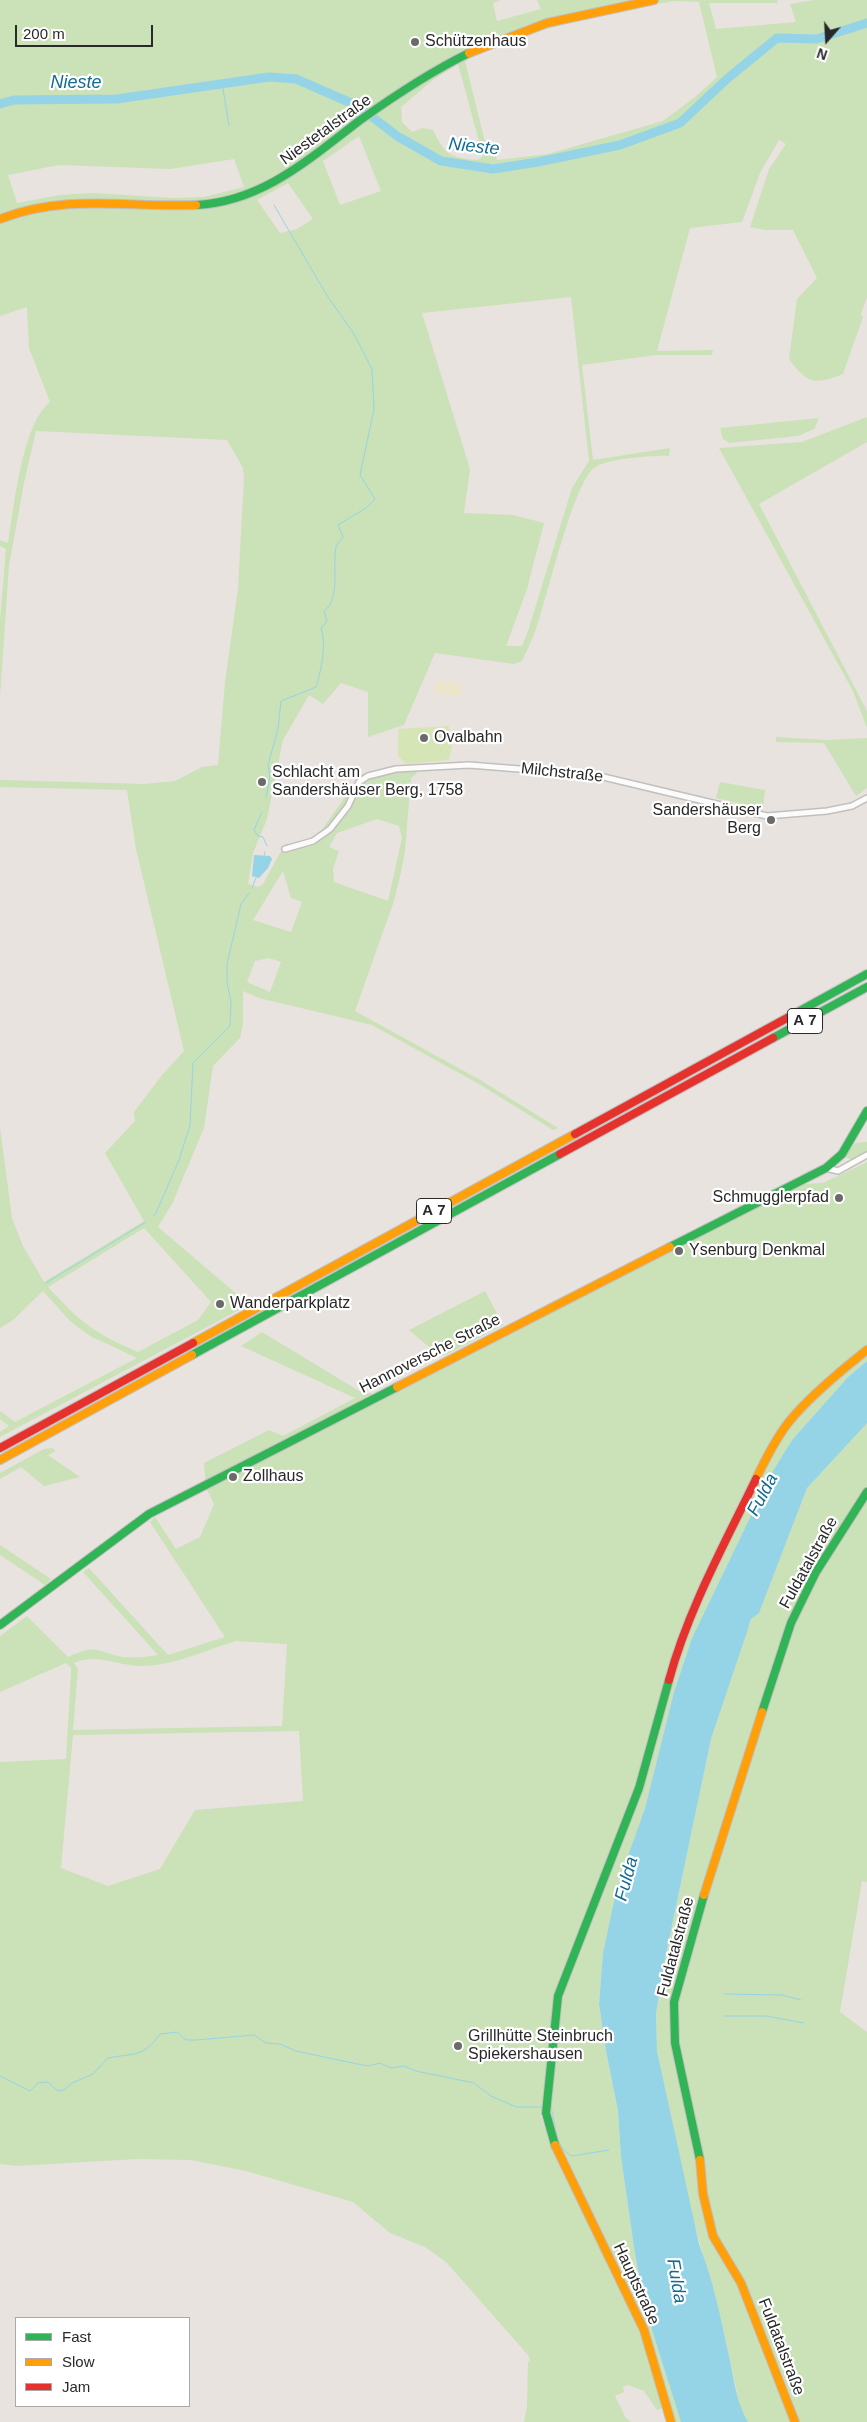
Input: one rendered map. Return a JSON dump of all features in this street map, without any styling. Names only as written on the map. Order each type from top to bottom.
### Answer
[{"type":"main road","name":"Niestetalstraße","points":[[0,219],[34,209],[85,202],[192,207],[238,198],[285,178],[374,111],[485,45],[550,23],[608,8],[654,0]]},
{"type":"main road","name":"A 7","points":[[0,1448],[867,974]]},
{"type":"main road","name":"A 7","points":[[0,1460],[867,987]]},
{"type":"main road","name":"Hannoversche Straße","points":[[0,1625],[157,1510],[826,1168],[842,1154],[867,1111]]},
{"type":"main road","name":"Hauptstraße","points":[[671,2422],[644,2330],[563,2164],[548,2127],[547,2100],[558,1996],[615,1845],[639,1788],[678,1646],[696,1602],[767,1456],[789,1422],[844,1368],[867,1350]]},
{"type":"main road","name":"Fuldatalstraße","points":[[795,2422],[741,2283],[713,2236],[702,2194],[699,2148],[675,2043],[674,2002],[687,1950],[715,1857],[792,1623],[816,1572],[867,1492]]},
{"type":"street","name":"Milchstraße","points":[[285,849],[313,841],[330,829],[348,806],[359,782],[368,776],[396,769],[469,765],[596,775],[767,816],[852,806],[867,798]]},
{"type":"street","points":[[826,1168],[838,1171],[867,1155]]},
{"type":"green space","points":[[0,0],[501,0],[493,3],[497,21],[541,9],[537,0],[777,0],[778,3],[709,3],[716,29],[796,22],[790,4],[814,0],[867,0],[867,297],[861,314],[863,317],[843,374],[825,380],[812,380],[801,373],[789,359],[797,299],[817,278],[793,230],[765,230],[750,227],[769,169],[786,144],[779,140],[760,173],[742,222],[690,228],[657,351],[713,350],[712,355],[657,355],[582,365],[593,460],[670,448],[669,456],[642,457],[608,462],[594,468],[586,478],[569,518],[536,629],[522,661],[514,664],[435,653],[404,725],[368,737],[368,692],[341,683],[323,704],[309,695],[283,740],[267,819],[253,853],[248,884],[258,887],[263,884],[285,844],[308,841],[319,834],[361,774],[397,766],[419,764],[417,773],[411,778],[405,851],[394,901],[355,1011],[482,1081],[558,1128],[553,1130],[479,1084],[372,1025],[259,998],[243,991],[243,1024],[240,1038],[213,1066],[204,1128],[173,1202],[158,1227],[245,1301],[239,1310],[0,1437],[0,1432],[9,1426],[0,1419],[0,1411],[15,1422],[137,1358],[90,1336],[70,1321],[43,1291],[13,1320],[0,1328],[0,1127],[12,1218],[23,1246],[44,1282],[144,1221],[105,1153],[135,1121],[134,1112],[162,1075],[184,1051],[136,849],[127,790],[0,787],[0,780],[144,784],[175,781],[202,767],[218,765],[225,682],[238,589],[244,477],[243,468],[227,440],[36,431],[24,483],[9,566],[0,697],[0,621],[6,549],[0,546],[0,540],[8,543],[26,447],[32,428],[40,413],[50,402],[29,348],[27,307],[0,316]],"holes":[[[674,1],[699,2],[717,77],[695,97],[663,121],[548,154],[497,160],[492,143],[485,142],[465,61],[488,50],[540,31],[621,11]],[[458,64],[483,156],[478,160],[454,156],[445,150],[433,130],[423,128],[412,132],[402,122],[401,107],[433,80]],[[359,136],[381,191],[340,205],[323,161]],[[234,159],[244,187],[204,197],[173,198],[92,193],[60,195],[17,203],[8,175],[59,165],[170,169]],[[288,183],[313,219],[297,229],[280,233],[257,200]],[[571,297],[589,461],[572,488],[522,646],[506,646],[527,589],[544,523],[513,515],[464,513],[470,469],[422,313]],[[377,819],[399,826],[402,838],[388,901],[334,882],[333,869],[339,851],[329,847],[337,833]],[[283,871],[291,898],[302,902],[291,932],[253,920]],[[269,958],[281,962],[270,992],[247,982],[255,961]],[[144,1228],[211,1302],[198,1320],[138,1352],[88,1326],[48,1287]]]},
{"type":"green space","points":[[867,417],[867,442],[759,504],[867,711],[867,728],[853,691],[719,448],[802,442]]},
{"type":"green space","points":[[819,418],[814,429],[798,436],[729,443],[723,439],[720,428]]},
{"type":"green space","name":"Ovalbahn","points":[[449,726],[452,746],[449,760],[406,764],[398,756],[398,729]]},
{"type":"green space","points":[[776,737],[826,740],[867,738],[867,788],[856,796],[824,743],[776,742]]},
{"type":"green space","points":[[720,782],[765,790],[763,809],[716,798]]},
{"type":"green space","points":[[867,1142],[867,1153],[852,1160],[845,1157],[855,1143]]},
{"type":"green space","points":[[867,1162],[867,1361],[848,1377],[792,1440],[771,1474],[692,1638],[674,1692],[645,1808],[617,1887],[603,1953],[599,2004],[618,2111],[621,2157],[635,2254],[646,2311],[681,2422],[675,2422],[660,2372],[653,2375],[662,2408],[657,2410],[644,2391],[628,2385],[623,2387],[624,2392],[615,2396],[626,2418],[631,2422],[524,2422],[527,2406],[528,2362],[530,2361],[528,2355],[446,2262],[425,2247],[390,2233],[353,2202],[246,2171],[191,2160],[137,2159],[16,2166],[0,2164],[0,1762],[66,1759],[71,1668],[66,1663],[0,1692],[0,1636],[27,1616],[68,1657],[85,1650],[96,1650],[123,1657],[158,1655],[83,1572],[89,1568],[168,1655],[225,1637],[150,1522],[155,1517],[176,1549],[200,1537],[214,1504],[206,1488],[204,1463],[269,1430],[283,1436],[355,1398],[241,1346],[262,1332],[364,1394],[371,1393],[380,1400],[696,1238],[806,1184],[823,1183]],"holes":[[[236,1641],[287,1644],[282,1726],[73,1730],[78,1669],[74,1663],[82,1660],[98,1659],[130,1665],[151,1666],[176,1661]],[[299,1731],[303,1801],[195,1810],[160,1869],[108,1886],[61,1868],[73,1735]],[[540,2115],[544,2115],[617,2276],[563,2173]]]},
{"type":"green space","points":[[485,1291],[503,1325],[450,1353],[440,1356],[409,1330]]},
{"type":"green space","points":[[867,1420],[867,1882],[862,1881],[840,2012],[867,2032],[867,2422],[748,2422],[741,2410],[725,2337],[691,2211],[657,2051],[656,2014],[664,1964],[711,1739],[751,1619],[759,1612],[807,1488]]},
{"type":"green space","points":[[52,1448],[56,1451],[48,1455],[80,1477],[44,1486],[21,1467],[0,1479],[0,1473],[44,1449]]},
{"type":"green space","points":[[0,1545],[51,1579],[45,1585],[0,1555]]},
{"type":"sand","points":[[435,681],[462,683],[461,696],[434,694]]},
{"type":"water","points":[[254,855],[270,856],[272,859],[268,868],[259,878],[252,876]]},
{"type":"water","name":"Fulda","points":[[867,1361],[867,1423],[807,1488],[759,1613],[751,1619],[711,1739],[664,1964],[656,2014],[657,2051],[699,2244],[716,2300],[738,2398],[748,2422],[681,2422],[646,2311],[635,2254],[621,2157],[618,2111],[599,2004],[603,1953],[617,1887],[645,1808],[674,1692],[692,1638],[771,1474],[792,1440],[848,1377]]},
{"type":"waterway","name":"Nieste","points":[[0,104],[14,100],[117,99],[269,77],[296,79],[358,106],[397,136],[441,161],[493,169],[620,145],[680,123],[728,78],[777,38],[817,39],[867,23]]},
{"type":"waterway","points":[[222,83],[229,125]]},
{"type":"waterway","points":[[266,798],[270,776],[268,765],[278,729],[281,701],[316,687],[318,681],[323,649],[321,628],[327,621],[324,611],[329,606],[334,590],[336,547],[343,537],[338,525],[366,508],[375,499],[360,475],[374,409],[372,369],[354,334],[326,294],[274,205]]},
{"type":"waterway","points":[[262,812],[254,830],[258,836],[263,837],[267,846]]},
{"type":"waterway","points":[[264,856],[265,852]]},
{"type":"waterway","points":[[252,888],[256,878]]},
{"type":"waterway","points":[[153,1216],[179,1160],[190,1125],[193,1063],[230,1026],[231,1002],[227,982],[227,964],[241,904],[249,893]]},
{"type":"waterway","points":[[46,1283],[146,1222]]},
{"type":"waterway","points":[[724,1994],[782,1995],[801,2000]]},
{"type":"waterway","points":[[724,2016],[766,2016],[804,2023]]},
{"type":"waterway","points":[[0,2076],[30,2091],[38,2083],[48,2082],[58,2091],[64,2090],[72,2083],[93,2074],[108,2058],[131,2055],[143,2051],[160,2034],[177,2032],[186,2040],[254,2035],[266,2043],[280,2044],[296,2051],[368,2066],[380,2063],[391,2068],[404,2066],[416,2071],[474,2083],[491,2096],[516,2107],[541,2107]]},
{"type":"waterway","points":[[552,2111],[559,2142],[566,2152],[572,2156],[609,2150]]},
{"type":"traffic: fast","points":[[196,205],[220,202],[242,196],[284,176],[399,94],[440,68],[469,53]]},
{"type":"traffic: fast","points":[[798,1012],[867,974]]},
{"type":"traffic: fast","points":[[773,1038],[867,987]]},
{"type":"traffic: fast","points":[[670,1247],[826,1168],[842,1154],[867,1111]]},
{"type":"traffic: fast","points":[[192,1355],[560,1154]]},
{"type":"traffic: fast","points":[[0,1625],[149,1514],[397,1387]]},
{"type":"traffic: fast","points":[[762,1712],[791,1623],[816,1572],[867,1492]]},
{"type":"traffic: fast","points":[[555,2145],[546,2113],[558,1996],[639,1788],[669,1680]]},
{"type":"traffic: fast","points":[[700,2160],[675,2043],[674,2002],[704,1895]]},
{"type":"traffic: slow","points":[[469,53],[547,23],[654,0]]},
{"type":"traffic: slow","points":[[0,219],[49,206],[73,204],[196,205]]},
{"type":"traffic: slow","points":[[193,1343],[575,1134]]},
{"type":"traffic: slow","points":[[397,1387],[670,1247]]},
{"type":"traffic: slow","points":[[756,1479],[775,1443],[796,1414],[847,1366],[867,1350]]},
{"type":"traffic: slow","points":[[0,1460],[192,1355]]},
{"type":"traffic: slow","points":[[704,1895],[762,1712]]},
{"type":"traffic: slow","points":[[555,2145],[644,2330],[671,2422]]},
{"type":"traffic: slow","points":[[700,2160],[703,2194],[713,2236],[741,2283],[795,2422]]},
{"type":"traffic: jam","points":[[575,1134],[798,1012]]},
{"type":"traffic: jam","points":[[560,1154],[773,1038]]},
{"type":"traffic: jam","points":[[0,1448],[193,1343]]},
{"type":"traffic: jam","points":[[669,1680],[696,1603],[756,1479]]},
{"type":"place","name":"Schützenhaus","points":[[415,42]]},
{"type":"place","name":"Ovalbahn","points":[[424,738]]},
{"type":"place","name":"Schlacht am Sandershäuser Berg, 1758","points":[[262,782]]},
{"type":"place","name":"Sandershäuser Berg","points":[[771,820]]},
{"type":"place","name":"Schmugglerpfad","points":[[839,1198]]},
{"type":"place","name":"Ysenburg Denkmal","points":[[679,1251]]},
{"type":"place","name":"Wanderparkplatz","points":[[220,1304]]},
{"type":"place","name":"Zollhaus","points":[[233,1477]]},
{"type":"place","name":"Grillhütte Steinbruch Spiekershausen","points":[[458,2046]]}]
